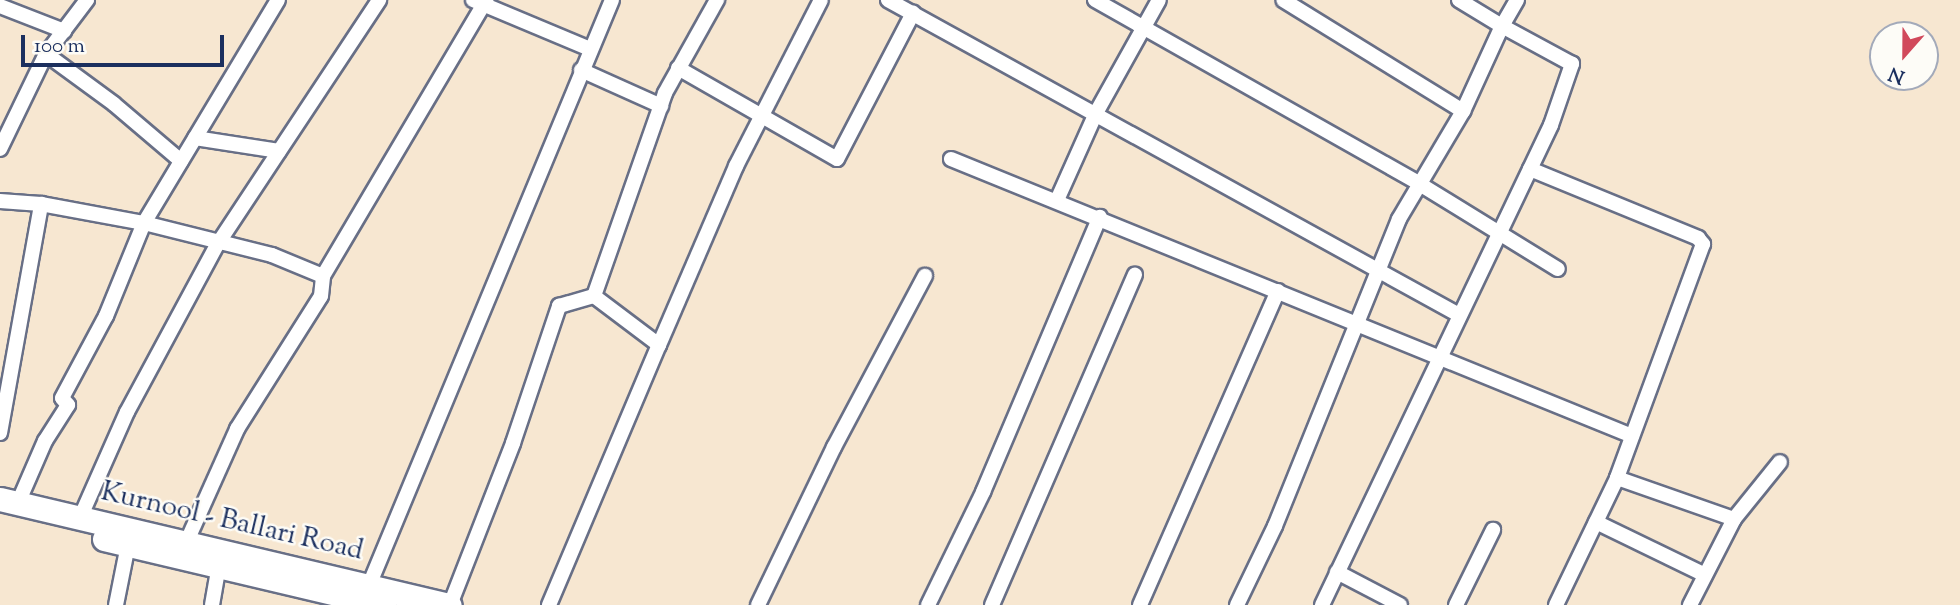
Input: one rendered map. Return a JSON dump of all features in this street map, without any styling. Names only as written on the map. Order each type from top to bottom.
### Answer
[{"type":"main road","name":"Kurnool - Ballari Road","points":[[6,505],[187,541],[370,583],[450,605]]},
{"type":"main road","name":"Kurnool - Ballari Road","points":[[6,505],[128,545],[219,565],[334,599],[384,605]]},
{"type":"street","points":[[0,149],[46,54],[87,0]]},
{"type":"street","points":[[6,505],[68,405],[62,398],[106,316],[144,223],[278,0]]},
{"type":"street","points":[[80,518],[127,412],[218,245],[379,0]]},
{"type":"street","points":[[370,583],[612,0]]},
{"type":"street","points":[[594,296],[661,106],[678,68],[717,0]]},
{"type":"street","points":[[549,605],[659,345],[762,115],[821,0]]},
{"type":"street","points":[[888,0],[1459,315]]},
{"type":"street","points":[[1095,0],[1418,183],[1558,269]]},
{"type":"street","points":[[1058,198],[1096,113],[1159,0]]},
{"type":"street","points":[[1283,0],[1463,111]]},
{"type":"street","points":[[1322,605],[1551,125],[1572,64],[1459,0]]},
{"type":"street","points":[[1237,605],[1275,526],[1378,272],[1418,183],[1463,111],[1502,26],[1517,0]]},
{"type":"street","points":[[187,541],[237,429],[321,296],[324,276],[480,2],[590,49]]},
{"type":"street","points":[[0,6],[64,31]]},
{"type":"street","points":[[678,68],[837,159],[913,13]]},
{"type":"street","points":[[46,54],[181,161]]},
{"type":"street","points":[[581,70],[661,106]]},
{"type":"street","points":[[195,138],[279,151]]},
{"type":"street","points":[[951,159],[1058,198],[1357,323],[1438,360],[1632,436]]},
{"type":"street","points":[[1530,169],[1698,237],[1703,244],[1617,478],[1556,605]]},
{"type":"street","points":[[0,201],[41,204],[144,223],[218,245],[272,256],[324,276]]},
{"type":"street","points":[[0,433],[41,204]]},
{"type":"street","points":[[928,605],[983,492],[1100,217]]},
{"type":"street","points":[[992,605],[1135,275]]},
{"type":"street","points":[[758,605],[834,447],[925,276]]},
{"type":"street","points":[[1140,605],[1278,290]]},
{"type":"street","points":[[594,296],[659,345]]},
{"type":"street","points":[[450,605],[513,443],[559,306],[594,296]]},
{"type":"street","points":[[1690,605],[1734,519],[1780,462]]},
{"type":"street","points":[[1617,478],[1734,519]]},
{"type":"street","points":[[1596,523],[1705,575]]},
{"type":"street","points":[[1456,605],[1493,530]]},
{"type":"street","points":[[116,605],[128,545]]},
{"type":"street","points":[[212,605],[219,565]]},
{"type":"street","points":[[1337,572],[1400,605]]}]
